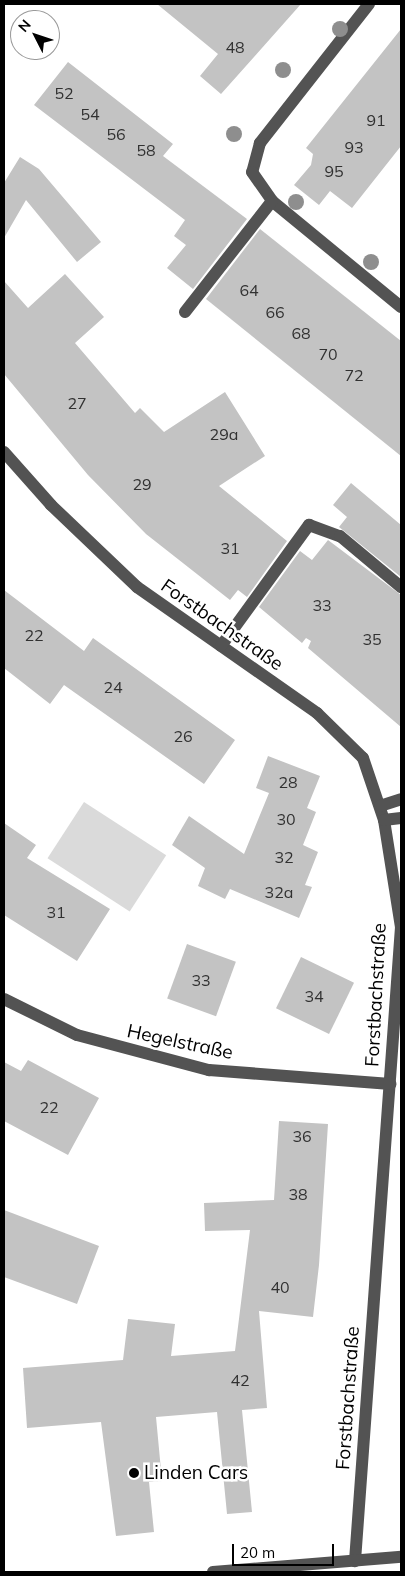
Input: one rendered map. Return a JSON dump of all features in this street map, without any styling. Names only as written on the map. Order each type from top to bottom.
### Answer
[{"type":"street","points":[[369,4],[260,142],[252,172],[272,201],[401,307]]},
{"type":"street","points":[[186,312],[272,201]]},
{"type":"street","name":"Forstbachstraße","points":[[4,452],[51,505],[137,587],[317,713],[363,758],[380,806],[384,820],[401,927],[390,1084],[348,1565]]},
{"type":"street","points":[[221,646],[310,525],[340,536],[401,587]]},
{"type":"street","points":[[380,806],[401,799]]},
{"type":"street","points":[[384,820],[401,818]]},
{"type":"street","name":"Hegelstraße","points":[[4,999],[77,1035],[209,1070],[390,1084]]},
{"type":"street","points":[[213,1572],[348,1565],[401,1557]]},
{"type":"shaded area","points":[[84,802],[166,855],[130,912],[48,858]]},
{"type":"building","points":[[157,4],[301,4],[221,94],[200,76],[218,54]]},
{"type":"building","points":[[401,29],[401,146],[352,208],[330,191],[319,205],[294,185],[311,165],[313,154],[306,148]]},
{"type":"building","points":[[68,62],[173,144],[163,156],[247,219],[193,289],[167,268],[186,245],[174,236],[185,220],[34,105]]},
{"type":"building","points":[[20,157],[39,169],[101,242],[77,262],[26,200],[4,238],[4,183]]},
{"type":"building","points":[[260,229],[401,341],[401,456],[206,299]]},
{"type":"building","points":[[65,274],[104,317],[75,343],[135,413],[140,408],[164,432],[225,392],[265,456],[219,486],[287,541],[247,597],[238,590],[230,600],[146,534],[88,475],[4,374],[4,281],[28,308]]},
{"type":"building","points":[[351,483],[401,525],[401,577],[339,527],[347,517],[333,505]]},
{"type":"building","points":[[328,540],[401,595],[401,727],[308,648],[311,641],[306,638],[302,643],[259,607],[300,551],[312,560]]},
{"type":"building","points":[[4,590],[84,651],[93,638],[235,740],[204,784],[64,685],[50,704],[4,668]]},
{"type":"building","points":[[268,756],[320,776],[307,808],[316,812],[303,845],[318,852],[305,885],[312,887],[299,918],[230,889],[225,899],[198,886],[205,868],[172,845],[189,816],[244,854],[269,793],[256,788]]},
{"type":"building","points":[[4,823],[36,845],[27,858],[110,909],[77,961],[4,915]]},
{"type":"building","points":[[187,944],[236,962],[216,1016],[167,999]]},
{"type":"building","points":[[301,957],[354,983],[329,1034],[276,1008]]},
{"type":"building","points":[[28,1060],[99,1098],[68,1155],[4,1121],[4,1062],[21,1071]]},
{"type":"building","points":[[279,1121],[328,1124],[319,1265],[313,1317],[259,1311],[267,1408],[242,1410],[252,1512],[227,1514],[217,1412],[156,1417],[162,1481],[149,1482],[154,1532],[116,1536],[101,1422],[27,1428],[23,1368],[123,1360],[128,1319],[175,1324],[171,1356],[235,1351],[250,1230],[205,1231],[204,1203],[274,1200]]},
{"type":"building","points":[[4,1210],[99,1246],[77,1304],[4,1277]]},
{"type":"place","name":"Linden Cars","points":[[134,1473]]}]
